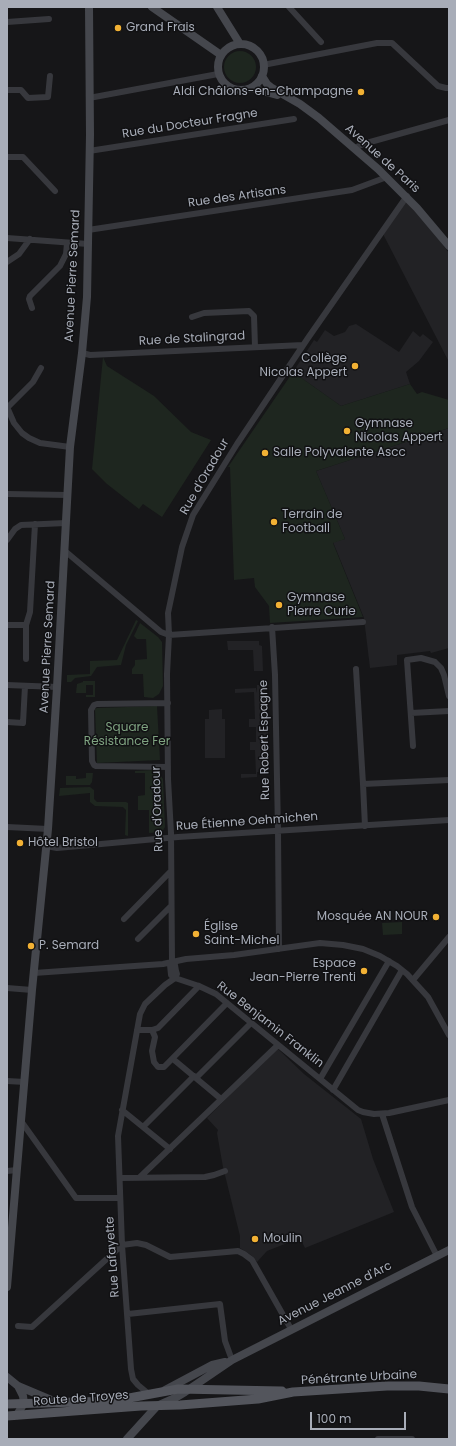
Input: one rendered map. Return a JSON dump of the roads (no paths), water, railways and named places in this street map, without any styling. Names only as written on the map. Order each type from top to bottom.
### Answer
[{"type":"main road","name":"Avenue Pierre Semard","points":[[7,1287],[9,1233],[17,1170],[32,990],[48,829],[58,687],[70,447],[82,353],[87,298],[89,7]]},
{"type":"main road","points":[[152,7],[221,55]]},
{"type":"main road","points":[[217,7],[240,44]]},
{"type":"main road","points":[[240,44],[253,48],[258,52],[263,65],[262,76],[259,81],[251,88],[242,90],[227,86],[218,74],[218,61],[221,55],[231,46],[240,44]]},
{"type":"main road","name":"Avenue de Paris","points":[[262,76],[267,84],[272,88],[311,112],[355,148],[407,196],[448,242]]},
{"type":"main road","name":"Avenue de Paris","points":[[251,88],[290,100]]},
{"type":"main road","name":"Avenue Jeanne d'Arc","points":[[157,1406],[191,1389],[232,1360],[449,1250]]},
{"type":"main road","name":"Avenue Jeanne d'Arc","points":[[164,1392],[184,1379],[212,1366],[232,1360]]},
{"type":"main road","points":[[211,1375],[215,1390]]},
{"type":"main road","points":[[11,1382],[56,1402]]},
{"type":"main road","points":[[11,1382],[23,1396],[24,1403]]},
{"type":"main road","name":"Pénétrante Urbaine","points":[[293,1392],[387,1386],[419,1386],[449,1389]]},
{"type":"main road","points":[[7,1404],[112,1401],[191,1389],[293,1392]]},
{"type":"main road","name":"Route de Troyes","points":[[10,1416],[157,1406],[180,1406],[258,1399],[293,1392]]},
{"type":"main road","points":[[10,1416],[24,1403]]},
{"type":"main road","points":[[127,1439],[157,1406]]},
{"type":"street","points":[[289,7],[321,42]]},
{"type":"street","points":[[7,22],[50,20]]},
{"type":"street","points":[[263,65],[377,43],[392,43],[438,86],[449,88]]},
{"type":"street","points":[[89,98],[218,74]]},
{"type":"street","points":[[7,90],[21,90],[28,98],[48,97],[50,76]]},
{"type":"street","name":"Rue du Docteur Fragne","points":[[89,151],[294,119]]},
{"type":"street","points":[[355,148],[363,144],[449,120]]},
{"type":"street","points":[[7,157],[23,157],[54,191]]},
{"type":"street","name":"Rue des Artisans","points":[[88,230],[352,190],[387,177]]},
{"type":"street","name":"Rue d'Oradour","points":[[172,962],[171,838],[168,766],[168,613],[182,547],[193,515],[237,444],[407,196]]},
{"type":"street","points":[[7,238],[88,244]]},
{"type":"street","points":[[7,262],[19,254],[30,239]]},
{"type":"street","points":[[32,308],[29,299],[30,296],[60,266],[66,254],[67,243]]},
{"type":"street","points":[[192,317],[204,313],[249,312],[254,316],[255,347]]},
{"type":"street","name":"Rue de Stalingrad","points":[[82,353],[90,355],[304,345]]},
{"type":"street","points":[[41,368],[33,382],[7,408],[14,423],[22,433],[29,438],[40,443],[70,447]]},
{"type":"street","points":[[7,494],[68,495]]},
{"type":"street","points":[[7,540],[15,528],[21,525],[66,523]]},
{"type":"street","points":[[26,659],[26,625],[30,612],[36,524]]},
{"type":"street","points":[[65,551],[161,632],[169,635],[363,622]]},
{"type":"street","points":[[7,625],[26,625]]},
{"type":"street","name":"Rue Robert Espagne","points":[[272,627],[275,675],[279,948]]},
{"type":"street","points":[[413,746],[407,660],[421,658],[435,662],[441,668],[444,675],[449,696]]},
{"type":"street","points":[[356,669],[364,784],[364,826]]},
{"type":"street","points":[[7,686],[58,687]]},
{"type":"street","points":[[7,722],[23,722],[25,686]]},
{"type":"street","points":[[168,703],[97,704],[93,706],[91,710],[92,761],[94,765],[168,766]]},
{"type":"street","points":[[411,713],[449,711]]},
{"type":"street","points":[[364,784],[449,780]]},
{"type":"street","name":"Rue Étienne Oehmichen","points":[[46,846],[58,848],[171,838],[449,820]]},
{"type":"street","points":[[7,827],[48,829]]},
{"type":"street","points":[[124,919],[171,871]]},
{"type":"street","points":[[138,939],[171,906]]},
{"type":"street","points":[[412,980],[449,936]]},
{"type":"street","points":[[34,972],[172,962],[186,959],[234,955],[279,948],[320,944],[343,945],[363,949],[389,961],[402,970],[428,997],[449,1035]]},
{"type":"street","points":[[320,1080],[389,961]]},
{"type":"street","points":[[172,962],[175,965],[177,974],[175,978]]},
{"type":"street","points":[[333,1090],[402,970]]},
{"type":"street","name":"Rue Benjamin Franklin","points":[[175,978],[199,986],[216,994],[358,1110],[374,1114],[382,1114],[449,1100]]},
{"type":"street","name":"Rue Lafayette","points":[[150,1395],[142,1390],[134,1379],[131,1369],[122,1245],[118,1136],[140,1014],[145,1004],[165,985],[175,978]]},
{"type":"street","points":[[137,1030],[152,1030],[158,1028],[199,986]]},
{"type":"street","points":[[7,988],[32,990]]},
{"type":"street","points":[[152,1030],[155,1037],[152,1051],[154,1062],[158,1067],[164,1067],[227,1004]]},
{"type":"street","points":[[144,1127],[251,1023]]},
{"type":"street","points":[[140,1177],[278,1045]]},
{"type":"street","points":[[173,1059],[221,1099]]},
{"type":"street","points":[[7,1082],[25,1082]]},
{"type":"street","points":[[122,1110],[170,1148]]},
{"type":"street","points":[[382,1114],[412,1207],[437,1256]]},
{"type":"street","points":[[21,1121],[76,1198],[120,1198]]},
{"type":"street","points":[[7,1171],[17,1170]]},
{"type":"street","points":[[120,1178],[205,1177],[225,1170]]},
{"type":"street","points":[[18,1326],[32,1327],[122,1245],[137,1243],[146,1245],[170,1257],[238,1251],[252,1260],[291,1329]]},
{"type":"street","points":[[128,1314],[220,1304],[225,1341],[232,1360]]},
{"type":"street","points":[[378,1439],[412,1439]]},
{"type":"place","name":"Grand Frais","points":[[118,28]]},
{"type":"place","name":"Aldi Châlons-en-Champagne","points":[[361,92]]},
{"type":"place","name":"Collège Nicolas Appert","points":[[355,366]]},
{"type":"place","name":"Gymnase Nicolas Appert","points":[[347,431]]},
{"type":"place","name":"Salle Polyvalente Ascc","points":[[265,453]]},
{"type":"place","name":"Terrain de Football","points":[[274,522]]},
{"type":"place","name":"Gymnase Pierre Curie","points":[[279,605]]},
{"type":"place","name":"Hôtel Bristol","points":[[20,843]]},
{"type":"place","name":"Mosquée AN NOUR","points":[[436,917]]},
{"type":"place","name":"Église Saint-Michel","points":[[196,934]]},
{"type":"place","name":"P. Semard","points":[[31,946]]},
{"type":"place","name":"Espace Jean-Pierre Trenti","points":[[364,971]]},
{"type":"place","name":"Moulin","points":[[255,1239]]},
{"type":"park label","name":"Square Résistance Fer","points":[[127,735]]}]
